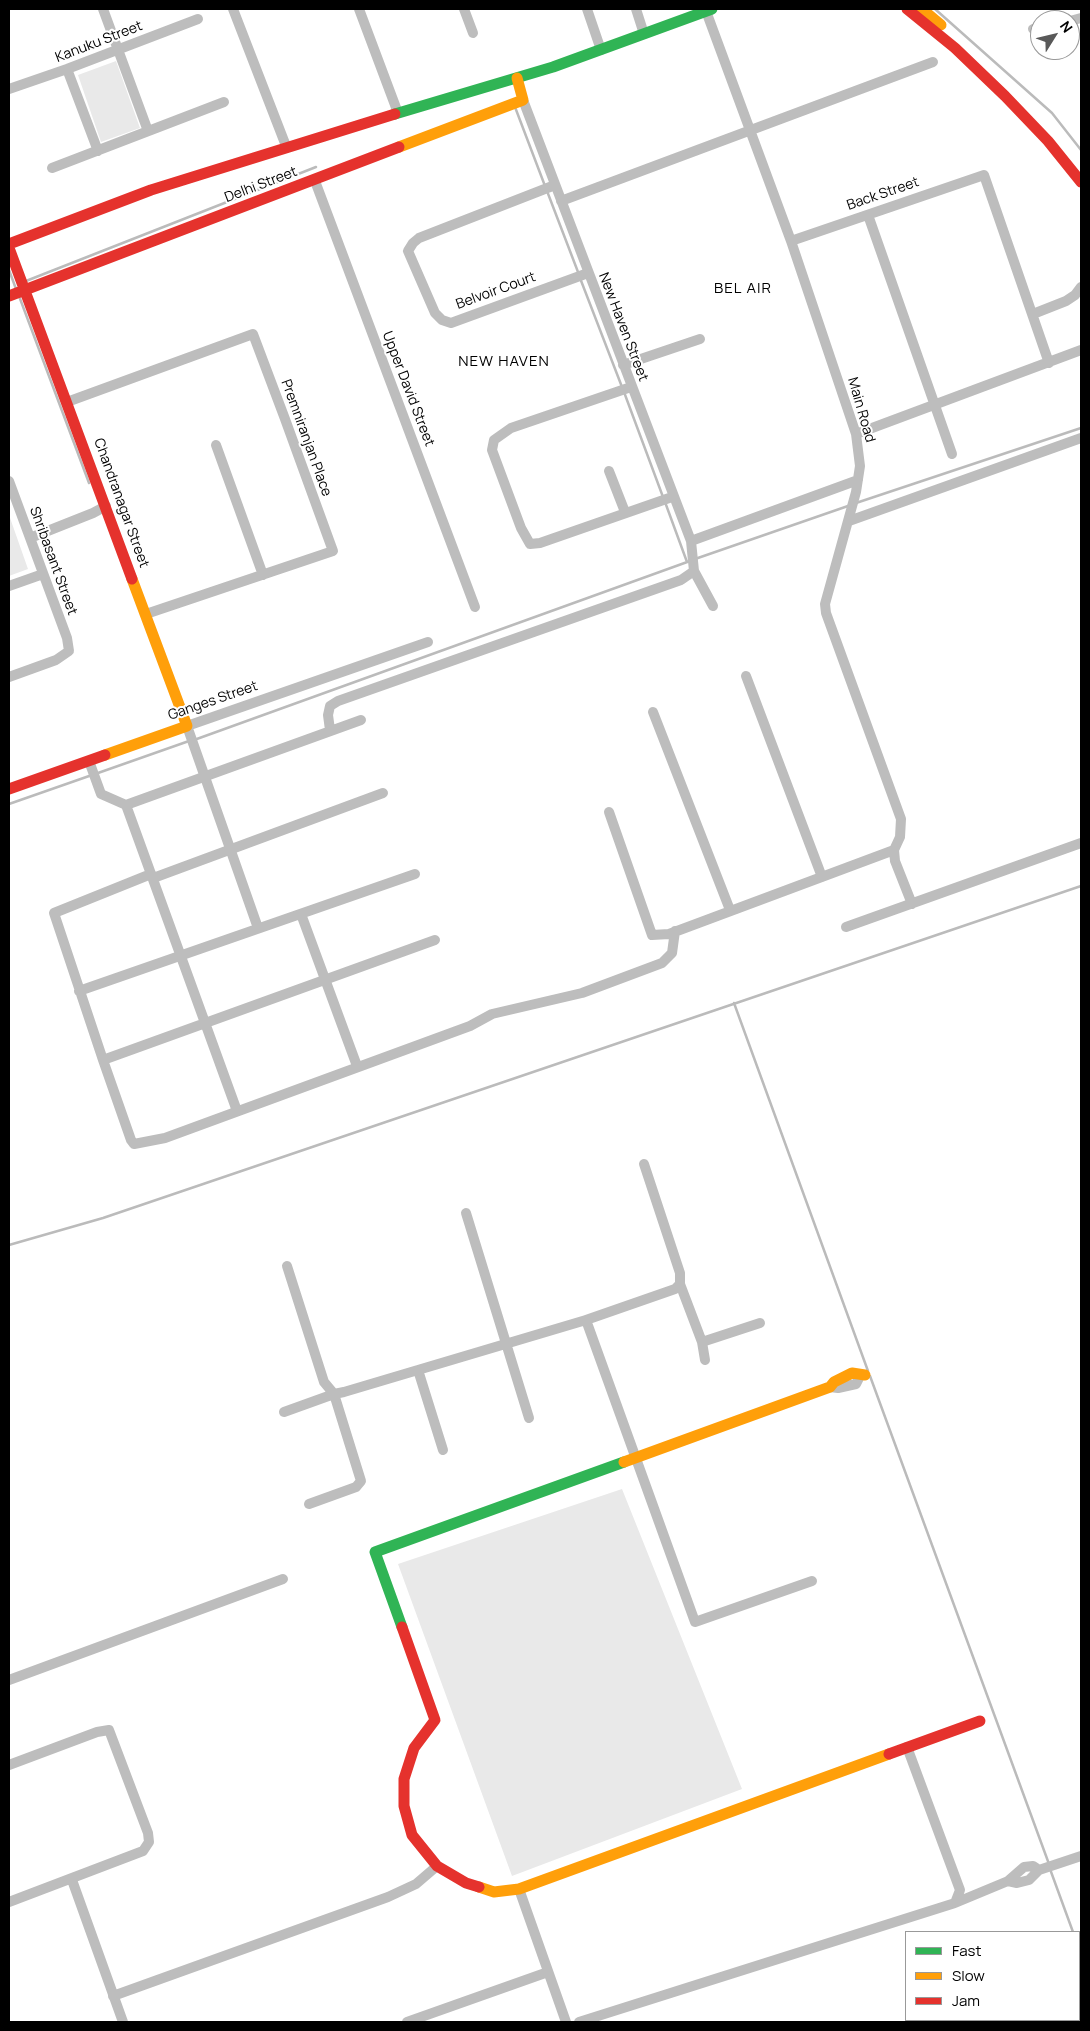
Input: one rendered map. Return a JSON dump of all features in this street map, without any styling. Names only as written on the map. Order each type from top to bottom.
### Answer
[{"type":"street","points":[[103,9],[148,131]]},
{"type":"street","points":[[232,9],[286,146]]},
{"type":"street","points":[[358,9],[398,113]]},
{"type":"street","points":[[464,9],[473,33]]},
{"type":"street","points":[[587,9],[600,50]]},
{"type":"street","points":[[636,9],[644,34]]},
{"type":"street","points":[[907,9],[955,48],[1005,96],[1048,141],[1081,182]]},
{"type":"street","points":[[922,9],[1012,90],[1055,136],[1081,170]]},
{"type":"street","points":[[1080,9],[1081,17]]},
{"type":"street","name":"Delhi Street","points":[[9,244],[151,190],[286,146],[517,78],[709,10]]},
{"type":"street","name":"Main Road","points":[[709,10],[749,131],[791,242],[856,434],[860,466],[856,492],[825,604],[826,613],[901,819],[900,837],[894,850]]},
{"type":"street","name":"Kanuku Street","points":[[9,89],[198,19]]},
{"type":"street","points":[[561,201],[933,62]]},
{"type":"street","points":[[67,69],[98,151]]},
{"type":"street","points":[[517,78],[521,101]]},
{"type":"street","name":"Delhi Street","points":[[10,296],[23,286],[315,181],[521,101]]},
{"type":"street","name":"New Haven Street","points":[[521,101],[623,366],[626,388],[669,498],[692,546],[694,567]]},
{"type":"street","points":[[52,168],[224,102]]},
{"type":"street","name":"Back Street","points":[[791,242],[984,175],[1033,314]]},
{"type":"street","name":"Upper David Street","points":[[315,181],[475,607]]},
{"type":"street","name":"Belvoir Court","points":[[555,186],[419,238],[408,251],[435,313],[442,320],[451,323],[588,273]]},
{"type":"street","points":[[868,215],[952,454]]},
{"type":"street","name":"Chandranagar Street","points":[[9,248],[68,402],[100,509],[146,614],[187,726]]},
{"type":"street","points":[[1049,363],[1033,314],[1075,296],[1081,287]]},
{"type":"street","name":"Premniranjan Place","points":[[68,402],[253,334],[333,550],[146,614]]},
{"type":"street","points":[[623,366],[700,339]]},
{"type":"street","points":[[856,434],[1081,350]]},
{"type":"street","points":[[626,388],[511,428],[499,436],[491,447],[521,528],[530,544],[540,543],[669,498]]},
{"type":"street","points":[[849,520],[1081,438]]},
{"type":"street","points":[[216,446],[263,574]]},
{"type":"street","points":[[609,472],[625,512]]},
{"type":"street","points":[[692,546],[858,480]]},
{"type":"street","name":"Shribasant Street","points":[[9,481],[12,498],[30,538],[67,638],[69,651],[56,660],[9,678]]},
{"type":"street","points":[[30,538],[100,509]]},
{"type":"street","points":[[330,730],[328,715],[330,706],[338,701],[681,580],[694,567],[713,606]]},
{"type":"street","points":[[9,586],[43,574]]},
{"type":"street","name":"Ganges Street","points":[[9,789],[92,770],[187,726],[428,642]]},
{"type":"street","points":[[746,676],[822,877]]},
{"type":"street","points":[[653,712],[730,910]]},
{"type":"street","points":[[92,770],[100,794],[126,805],[360,720]]},
{"type":"street","points":[[187,726],[258,928]]},
{"type":"street","points":[[383,793],[156,877],[152,875],[54,913],[79,991],[134,1144],[165,1138],[470,1026],[492,1014],[582,993],[662,963],[672,953],[675,932]]},
{"type":"street","points":[[126,805],[237,1111]]},
{"type":"street","points":[[609,812],[652,935],[675,932],[894,850],[895,861],[912,904]]},
{"type":"street","points":[[846,926],[1081,843]]},
{"type":"street","points":[[79,991],[415,874]]},
{"type":"street","points":[[301,914],[358,1066]]},
{"type":"street","points":[[103,1060],[325,978],[435,940]]},
{"type":"street","points":[[644,1164],[680,1273],[680,1284],[702,1342],[706,1360]]},
{"type":"street","points":[[466,1213],[529,1418]]},
{"type":"street","points":[[287,1266],[324,1382],[334,1394],[361,1481],[356,1487],[309,1504]]},
{"type":"street","points":[[284,1412],[334,1394],[586,1320],[675,1289],[680,1284]]},
{"type":"street","points":[[586,1320],[695,1622],[812,1581]]},
{"type":"street","points":[[702,1342],[760,1323]]},
{"type":"street","points":[[418,1370],[442,1450]]},
{"type":"street","points":[[863,1375],[852,1373],[834,1382],[830,1387],[375,1552],[435,1720],[414,1748],[404,1779],[404,1806],[412,1835],[437,1866],[466,1884],[494,1892],[519,1889],[980,1721]]},
{"type":"street","points":[[9,1680],[283,1580]]},
{"type":"street","points":[[9,1764],[97,1732],[109,1730],[148,1832],[149,1842],[143,1851],[72,1880],[9,1902]]},
{"type":"street","points":[[907,1747],[960,1890],[955,1903]]},
{"type":"street","points":[[579,2022],[955,1903],[1008,1881],[1029,1880],[1042,1869],[1081,1856]]},
{"type":"street","points":[[113,1996],[388,1897],[416,1884],[437,1866]]},
{"type":"street","points":[[72,1880],[123,2022]]},
{"type":"street","points":[[519,1889],[566,2022]]},
{"type":"street","points":[[407,2022],[548,1972]]},
{"type":"shaded area","points":[[116,61],[140,128],[101,142],[78,75]]},
{"type":"shaded area","points":[[9,515],[28,569],[9,576]]},
{"type":"shaded area","points":[[622,1489],[742,1789],[512,1876],[398,1564]]},
{"type":"waterway","points":[[935,9],[1052,113],[1081,150]]},
{"type":"waterway","points":[[515,107],[545,186]]},
{"type":"waterway","points":[[26,281],[316,167]]},
{"type":"waterway","points":[[547,191],[578,272]]},
{"type":"waterway","points":[[9,270],[16,289]]},
{"type":"waterway","points":[[580,278],[622,387]]},
{"type":"waterway","points":[[19,296],[89,483]]},
{"type":"waterway","points":[[624,392],[663,497]]},
{"type":"waterway","points":[[856,503],[1081,428]]},
{"type":"waterway","points":[[665,502],[687,562]]},
{"type":"waterway","points":[[695,559],[848,506]]},
{"type":"waterway","points":[[194,740],[690,561]]},
{"type":"waterway","points":[[98,773],[189,741]]},
{"type":"waterway","points":[[9,804],[92,775]]},
{"type":"waterway","points":[[9,1245],[103,1218],[1081,886]]},
{"type":"waterway","points":[[734,1003],[868,1371]]},
{"type":"waterway","points":[[870,1376],[1049,1864]]},
{"type":"waterway","points":[[1050,1869],[1073,1931]]},
{"type":"traffic: fast","points":[[395,114],[553,67],[712,9]]},
{"type":"traffic: fast","points":[[402,1627],[375,1552],[624,1462]]},
{"type":"traffic: slow","points":[[922,9],[941,25]]},
{"type":"traffic: slow","points":[[399,147],[523,100],[517,78]]},
{"type":"traffic: slow","points":[[105,755],[187,726],[132,579]]},
{"type":"traffic: slow","points":[[624,1462],[830,1387],[834,1382],[852,1373],[865,1375]]},
{"type":"traffic: slow","points":[[479,1887],[494,1892],[519,1889],[889,1754]]},
{"type":"traffic: jam","points":[[907,9],[955,48],[1005,96],[1048,141],[1081,182]]},
{"type":"traffic: jam","points":[[9,244],[151,190],[395,114]]},
{"type":"traffic: jam","points":[[9,296],[399,147]]},
{"type":"traffic: jam","points":[[9,248],[132,579]]},
{"type":"traffic: jam","points":[[9,789],[105,755]]},
{"type":"traffic: jam","points":[[402,1627],[435,1720],[414,1748],[404,1779],[404,1806],[412,1835],[437,1866],[466,1883],[479,1887]]},
{"type":"traffic: jam","points":[[889,1754],[980,1721]]},
{"type":"district","name":"BEL AIR","points":[[743,289]]},
{"type":"district","name":"NEW HAVEN","points":[[504,362]]}]
